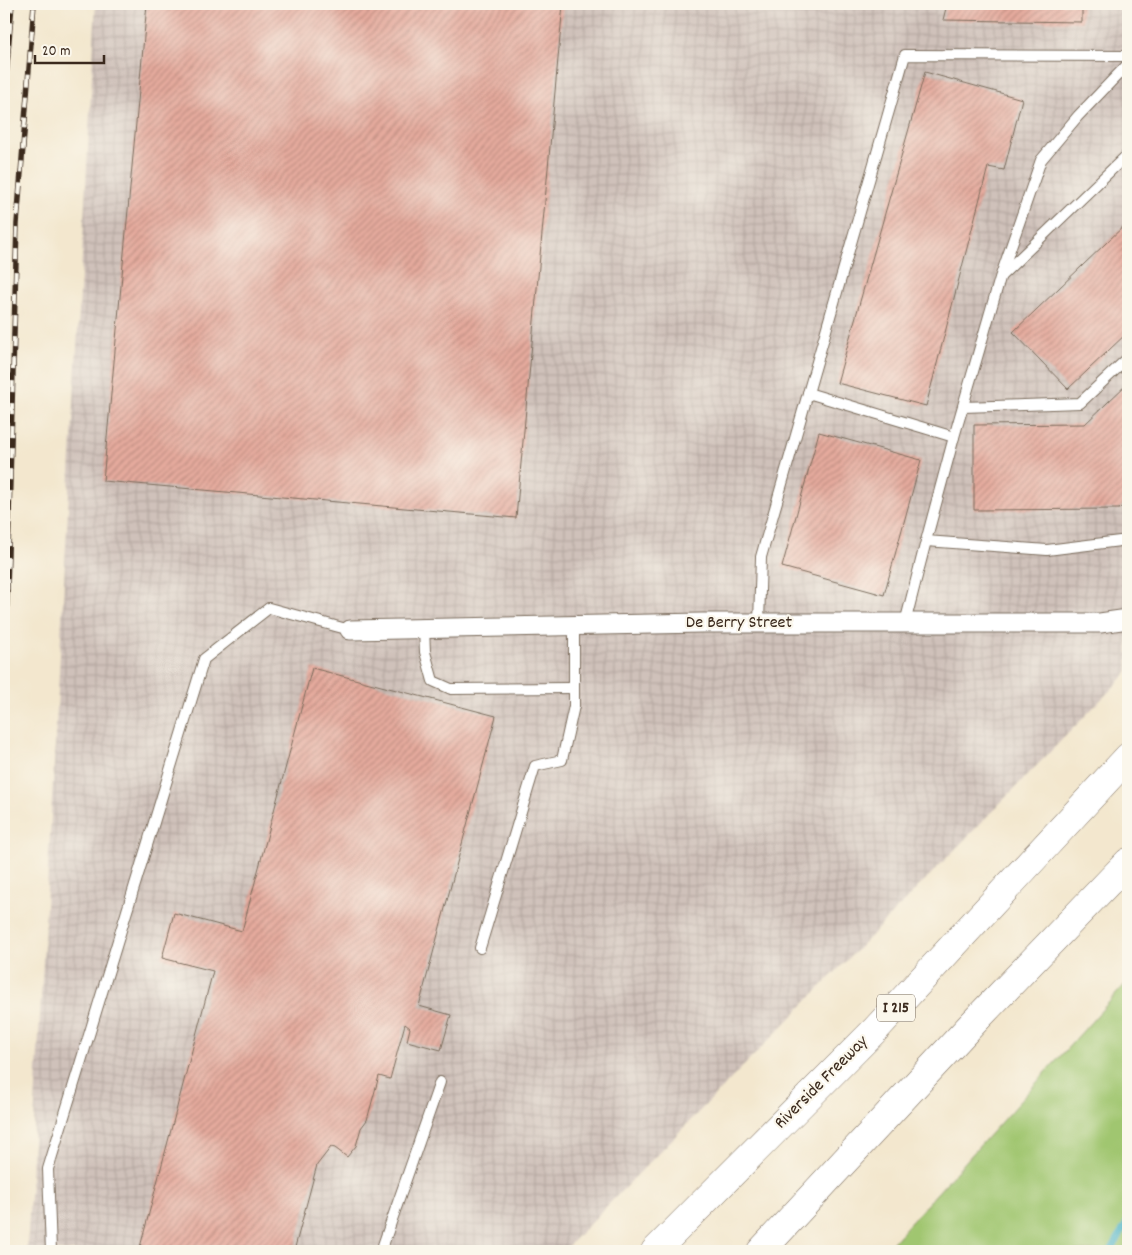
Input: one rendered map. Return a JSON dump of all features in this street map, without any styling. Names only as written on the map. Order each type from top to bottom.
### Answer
[{"type":"highway","name":"Riverside Freeway","points":[[655,1251],[874,1031],[1128,757]]},
{"type":"highway","points":[[761,1251],[968,1028],[1128,862]]},
{"type":"street","name":"De Berry Street","points":[[350,630],[759,623],[1100,623],[1128,618]]},
{"type":"lane","points":[[759,623],[761,557],[905,55],[1128,56]]},
{"type":"lane","points":[[905,623],[954,437],[1000,278],[1041,160],[1078,116],[1128,64]]},
{"type":"lane","points":[[1000,278],[1128,154]]},
{"type":"lane","points":[[963,407],[1080,403],[1128,358]]},
{"type":"lane","points":[[808,393],[954,437]]},
{"type":"lane","points":[[926,542],[1047,550],[1128,540]]},
{"type":"lane","points":[[51,1251],[48,1169],[204,659],[269,608],[350,630]]},
{"type":"lane","points":[[480,948],[535,766],[562,760],[574,706],[574,626]]},
{"type":"lane","points":[[424,629],[425,652],[434,682],[451,689],[573,688]]},
{"type":"lane","points":[[381,1251],[440,1082]]},
{"type":"shaded area","points":[[96,4],[1128,4],[1128,672],[563,1251],[27,1251]]},
{"type":"green space","points":[[1128,981],[1128,1251],[885,1251]]},
{"type":"building","points":[[147,4],[563,4],[516,518],[103,481]]},
{"type":"building","points":[[947,4],[1082,4],[1082,22],[943,20]]},
{"type":"building","points":[[925,72],[1022,99],[1004,170],[988,167],[926,406],[837,383]]},
{"type":"building","points":[[1128,222],[1128,332],[1068,389],[1013,332]]},
{"type":"building","points":[[1128,383],[1128,501],[1119,509],[974,510],[974,425],[1085,424]]},
{"type":"building","points":[[819,432],[921,460],[884,595],[782,567]]},
{"type":"building","points":[[312,668],[496,716],[419,1006],[451,1015],[441,1050],[407,1041],[410,1028],[405,1024],[390,1079],[379,1076],[367,1120],[361,1128],[356,1146],[347,1157],[331,1147],[317,1165],[294,1251],[139,1251],[213,971],[162,958],[174,913],[242,931]]},
{"type":"waterway","points":[[1111,1251],[1128,1221]]},
{"type":"railway","points":[[4,99],[12,4]]},
{"type":"railway","points":[[4,700],[17,224],[34,4]]}]
